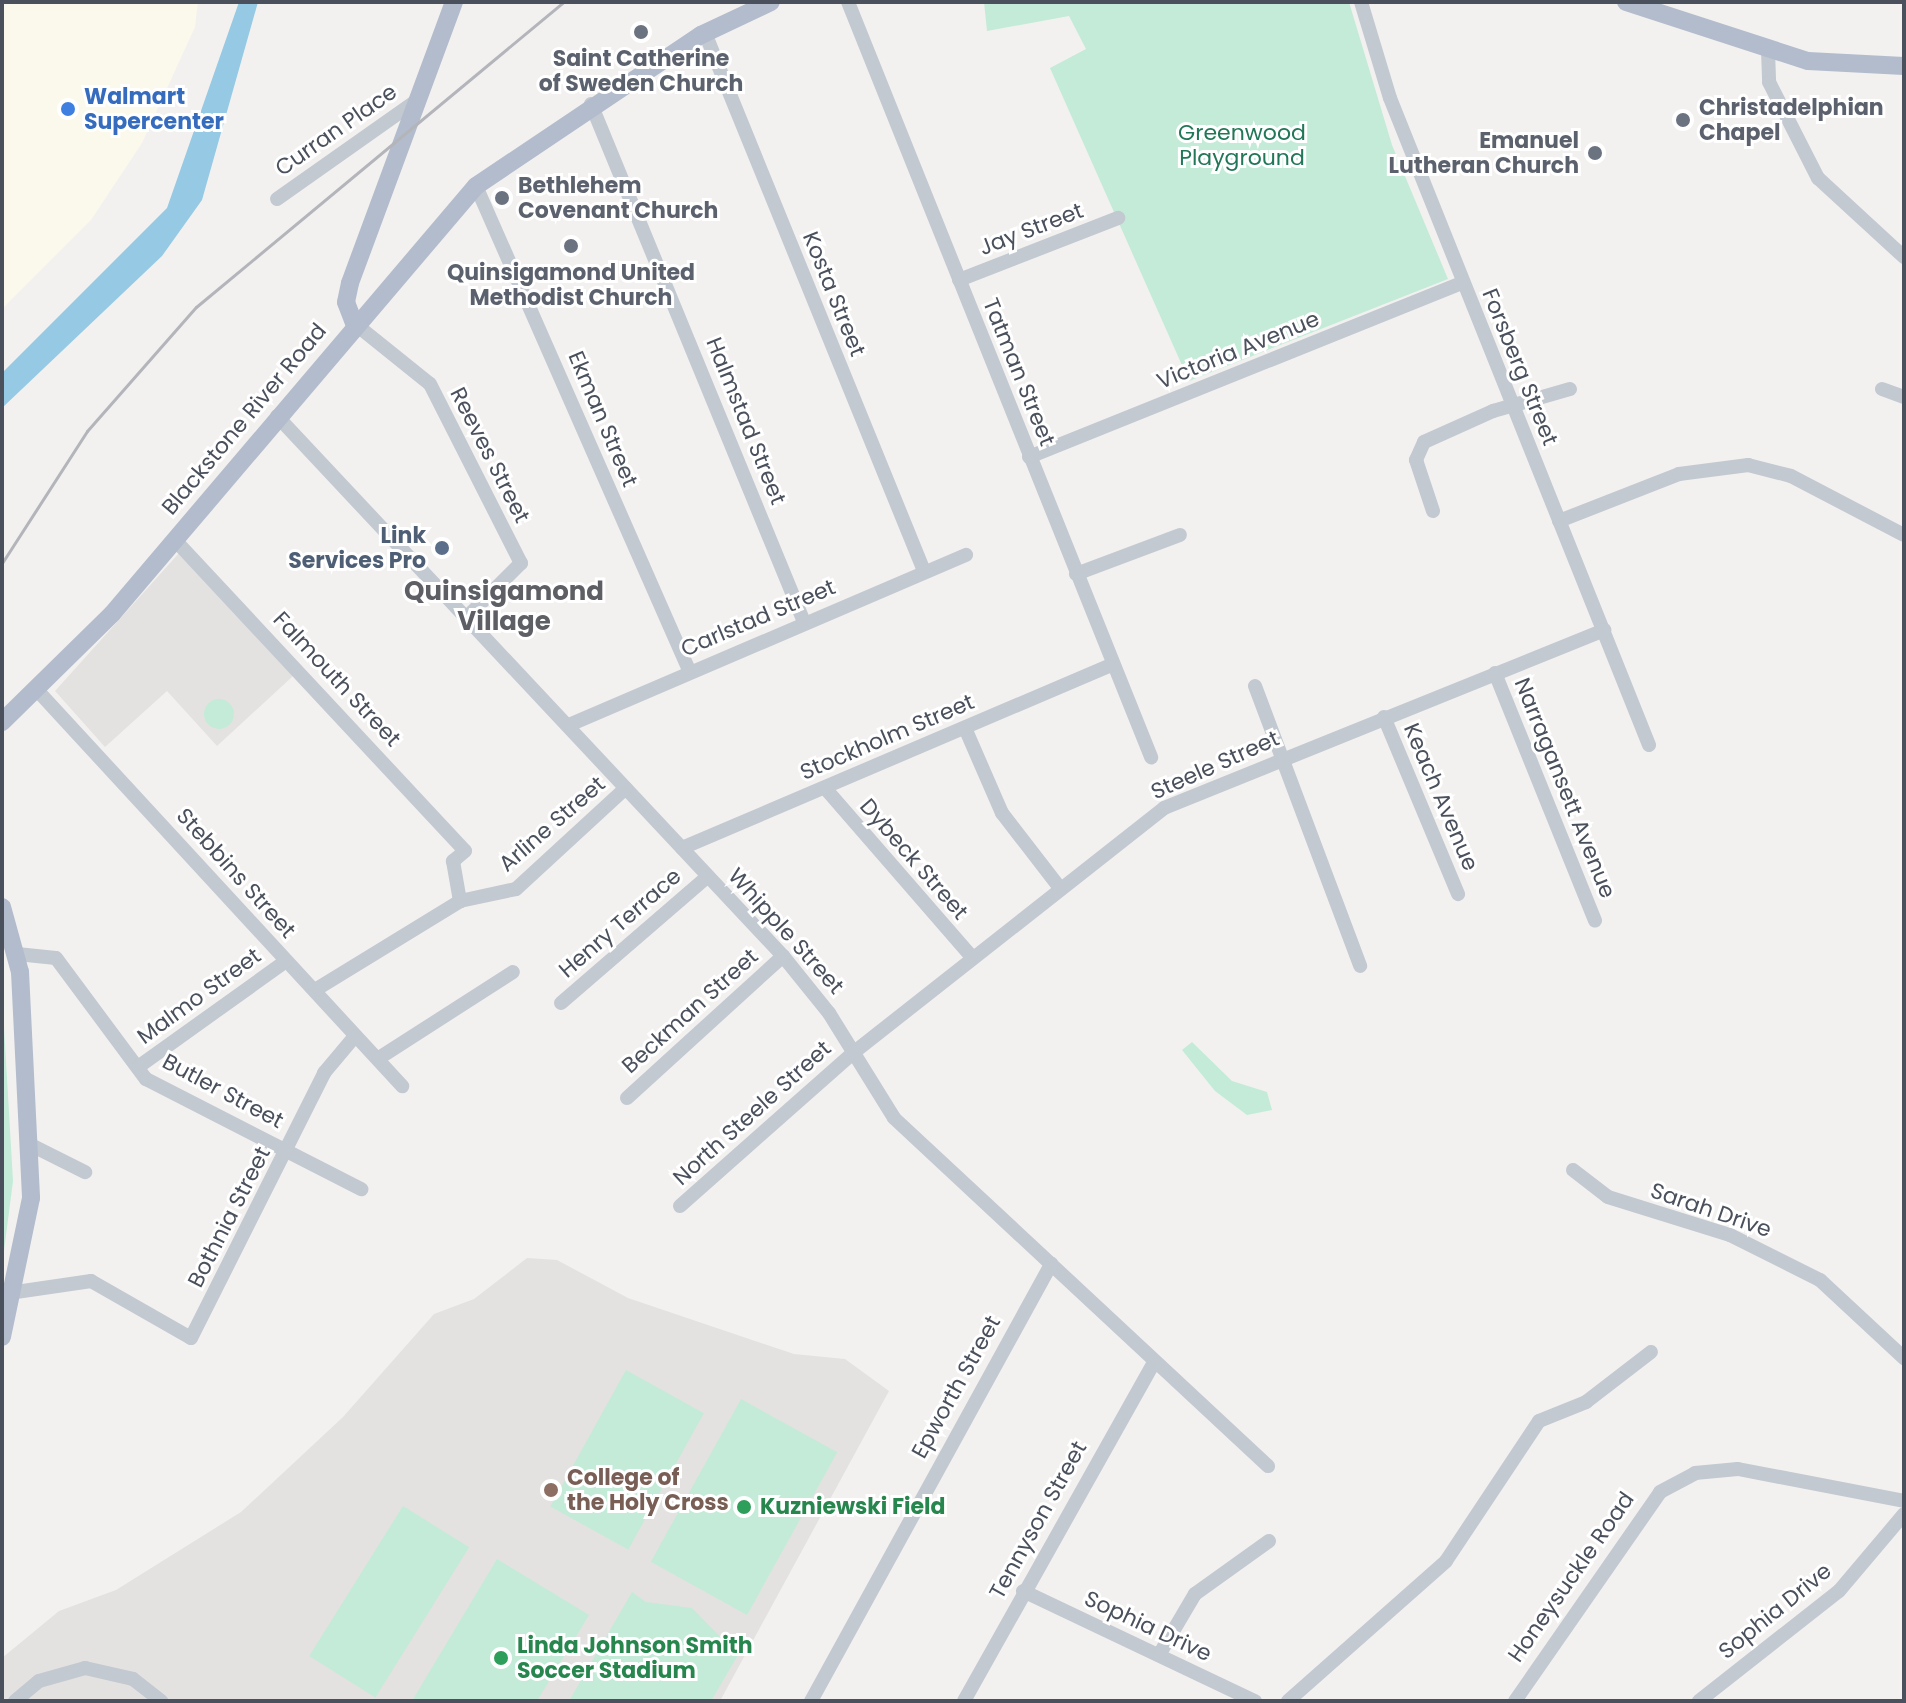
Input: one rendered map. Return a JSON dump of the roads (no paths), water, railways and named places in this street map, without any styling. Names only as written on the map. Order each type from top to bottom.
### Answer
[{"type":"main road","name":"Blackstone River Road","points":[[2,722],[37,690],[175,540],[354,323],[346,302],[350,283],[454,2]]},
{"type":"main road","points":[[354,323],[476,186],[591,104],[705,33],[771,2]]},
{"type":"main road","points":[[1626,2],[1768,50],[1844,67],[1904,66]]},
{"type":"main road","points":[[2,907],[17,954],[31,1198],[16,1292],[2,1337]]},
{"type":"street","name":"Tatman Street","points":[[848,2],[1076,574],[1109,666],[1151,757]]},
{"type":"street","name":"Forsberg Street","points":[[1361,2],[1390,98],[1649,745]]},
{"type":"street","name":"Kosta Street","points":[[705,33],[924,571]]},
{"type":"street","points":[[1768,50],[1769,82],[1818,178],[1904,257]]},
{"type":"street","name":"Curran Place","points":[[277,199],[420,98]]},
{"type":"street","name":"Halmstad Street","points":[[591,104],[804,622]]},
{"type":"street","name":"Ekman Street","points":[[476,186],[689,670]]},
{"type":"street","name":"Jay Street","points":[[959,280],[1118,218]]},
{"type":"street","name":"Victoria Avenue","points":[[1029,457],[1462,283]]},
{"type":"street","name":"Reeves Street","points":[[354,323],[430,384],[521,563],[467,617]]},
{"type":"street","points":[[1433,511],[1417,464],[1421,446],[1514,407],[1570,389]]},
{"type":"street","points":[[1882,389],[1904,397]]},
{"type":"street","name":"Whipple Street","points":[[277,416],[783,956],[853,1053],[894,1118],[1268,1466]]},
{"type":"street","points":[[1559,521],[1679,474],[1748,465],[1791,476],[1904,535]]},
{"type":"street","points":[[1076,574],[1180,535]]},
{"type":"street","name":"Falmouth Street","points":[[175,540],[465,851],[453,861],[460,901]]},
{"type":"street","name":"Carlstad Street","points":[[569,725],[689,670],[966,555]]},
{"type":"street","name":"Steele Street","points":[[853,1053],[1164,808],[1604,630]]},
{"type":"street","name":"Stockholm Street","points":[[682,848],[1109,666]]},
{"type":"street","name":"Narragansett Avenue","points":[[1495,673],[1595,921]]},
{"type":"street","points":[[1255,686],[1280,760],[1360,966]]},
{"type":"street","name":"Stebbins Street","points":[[37,690],[402,1086]]},
{"type":"street","name":"Keach Avenue","points":[[1384,717],[1458,894]]},
{"type":"street","points":[[965,728],[1002,813],[1060,888]]},
{"type":"street","name":"Arline Street","points":[[315,990],[460,901],[516,889],[626,788]]},
{"type":"street","name":"Dybeck Street","points":[[825,788],[972,957]]},
{"type":"street","name":"Henry Terrace","points":[[561,1003],[708,876]]},
{"type":"street","name":"Butler Street","points":[[17,954],[56,958],[138,1067],[161,1088],[361,1189]]},
{"type":"street","name":"Beckman Street","points":[[627,1098],[783,956]]},
{"type":"street","name":"Malmo Street","points":[[138,1067],[286,961]]},
{"type":"street","points":[[379,1058],[513,972]]},
{"type":"street","name":"Bothnia Street","points":[[16,1292],[91,1281],[191,1338],[324,1073],[355,1036]]},
{"type":"street","name":"North Steele Street","points":[[680,1206],[853,1053]]},
{"type":"street","points":[[29,1144],[85,1172]]},
{"type":"street","name":"Sarah Drive","points":[[1573,1170],[1608,1197],[1730,1235],[1820,1280],[1904,1358]]},
{"type":"street","name":"Epworth Street","points":[[811,1701],[1051,1264]]},
{"type":"street","points":[[1288,1701],[1446,1561],[1539,1421],[1586,1402],[1651,1352]]},
{"type":"street","name":"Tennyson Street","points":[[964,1701],[1154,1362]]},
{"type":"street","name":"Honeysuckle Road","points":[[1515,1701],[1627,1529],[1660,1492],[1695,1473],[1738,1469],[1904,1501]]},
{"type":"street","name":"Sophia Drive","points":[[1699,1701],[1839,1591],[1904,1514]]},
{"type":"street","points":[[1159,1655],[1195,1594],[1269,1541]]},
{"type":"street","name":"Sophia Drive","points":[[1023,1591],[1255,1701]]},
{"type":"street","points":[[15,1701],[39,1681],[85,1668],[117,1671],[161,1701]]},
{"type":"water","points":[[239,2],[258,2],[202,200],[162,256],[2,408],[2,373],[167,208]]},
{"type":"railway","points":[[2,563],[87,431],[196,307],[563,2]]},
{"type":"place","name":"Saint Catherine of Sweden Church","points":[[641,32]]},
{"type":"place","name":"Walmart Supercenter","points":[[68,109]]},
{"type":"place","name":"Christadelphian Chapel","points":[[1683,120]]},
{"type":"place","name":"Emanuel Lutheran Church","points":[[1595,153]]},
{"type":"place","name":"Bethlehem Covenant Church","points":[[502,198]]},
{"type":"place","name":"Quinsigamond United Methodist Church","points":[[571,246]]},
{"type":"place","name":"Link Services Pro","points":[[442,548]]},
{"type":"place","name":"College of the Holy Cross","points":[[551,1490]]},
{"type":"place","name":"Kuzniewski Field","points":[[744,1507]]},
{"type":"place","name":"Linda Johnson Smith Soccer Stadium","points":[[501,1658]]},
{"type":"district","name":"Quinsigamond Village","points":[[504,607]]},
{"type":"park label","name":"Greenwood Playground","points":[[1242,144]]}]
